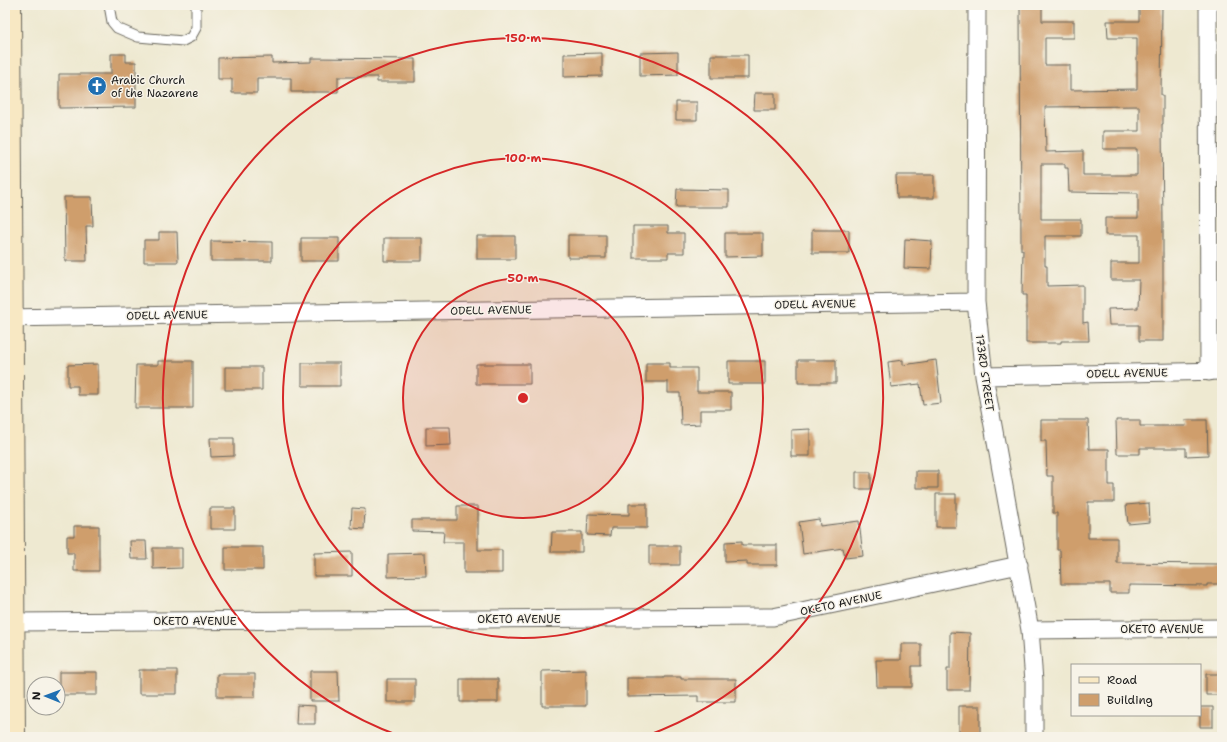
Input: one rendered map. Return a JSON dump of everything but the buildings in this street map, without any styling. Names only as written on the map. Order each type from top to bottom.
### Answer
[{"type":"street","points":[[10,5],[8,116],[9,524],[14,622],[14,737]]},
{"type":"street","name":"173RD STREET","points":[[977,5],[976,302],[984,376],[1030,630],[1034,681],[1034,737]]},
{"type":"street","points":[[1208,5],[1216,372]]},
{"type":"street","name":"ODELL AVENUE","points":[[9,318],[976,302]]},
{"type":"street","name":"ODELL AVENUE","points":[[984,376],[1216,372]]},
{"type":"street","name":"OKETO AVENUE","points":[[14,622],[773,617],[1018,565]]},
{"type":"street","name":"OKETO AVENUE","points":[[1030,630],[1222,628]]},
{"type":"lane","points":[[109,5],[112,22],[117,28],[138,37],[183,41],[191,37],[196,28],[196,5]]},
{"type":"place","name":"Arabic Church of the Nazarene","points":[[97,86]]}]
